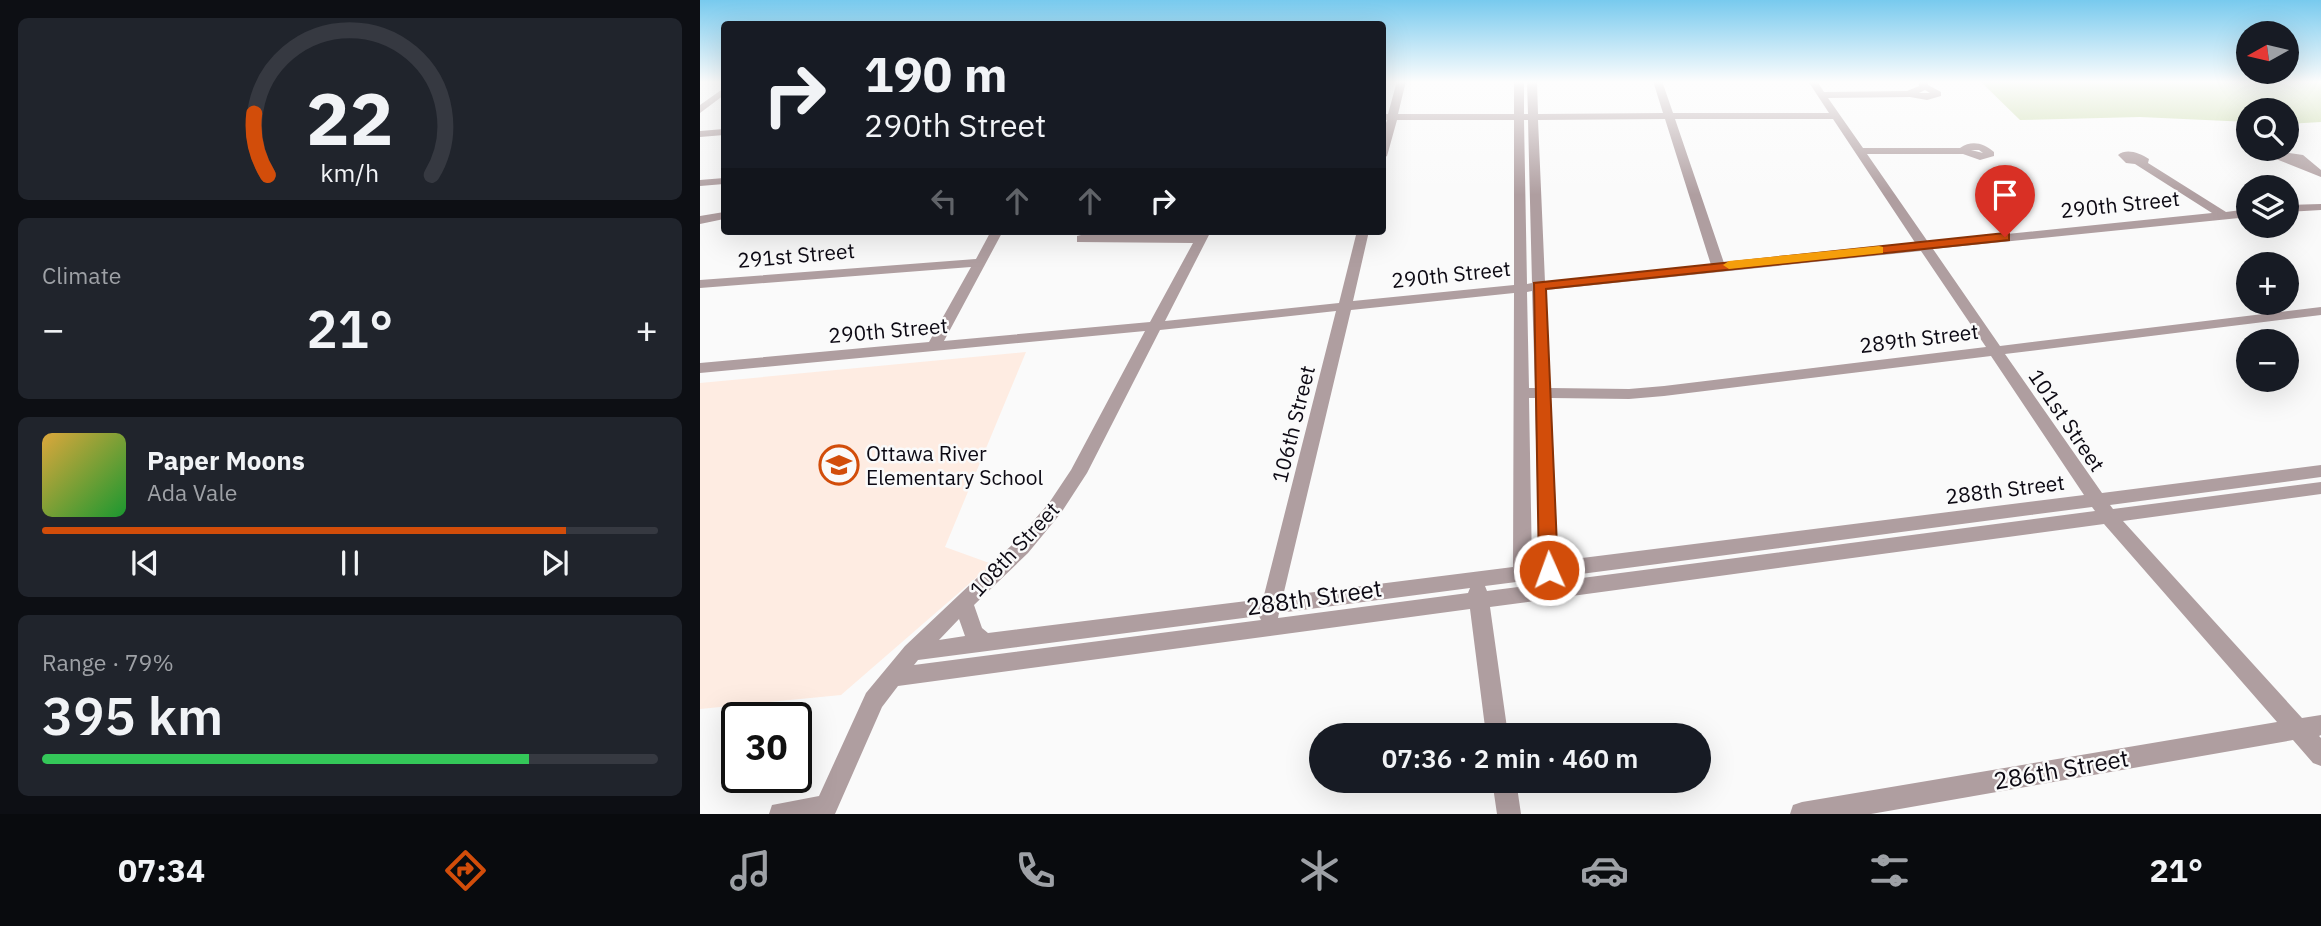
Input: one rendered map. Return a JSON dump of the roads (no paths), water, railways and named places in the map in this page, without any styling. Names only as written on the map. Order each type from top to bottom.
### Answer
[{"type":"street","points":[[1523,574],[1520,191],[1526,119]]},
{"type":"street","points":[[1526,119],[1535,191],[1549,590]]},
{"type":"street","points":[[1669,119],[1718,267]]},
{"type":"street","name":"101st Street","points":[[1838,119],[2108,516],[2321,755]]},
{"type":"street","points":[[700,134],[721,132]]},
{"type":"street","points":[[1859,151],[1965,151]]},
{"type":"street","points":[[2140,163],[2222,215]]},
{"type":"street","points":[[2303,164],[2321,174]]},
{"type":"street","points":[[700,183],[721,181]]},
{"type":"street","points":[[1520,191],[1535,191]]},
{"type":"street","points":[[2299,208],[2321,206]]},
{"type":"street","name":"290th Street","points":[[700,368],[1155,326],[2236,214]]},
{"type":"street","points":[[700,220],[721,216]]},
{"type":"street","points":[[934,348],[995,235]]},
{"type":"street","points":[[1081,239],[1203,235]]},
{"type":"street","name":"108th Street","points":[[825,811],[874,700],[890,678],[912,652],[1021,548],[1055,508],[1078,472],[1203,235]]},
{"type":"street","name":"106th Street","points":[[1268,628],[1269,606],[1362,235]]},
{"type":"street","name":"291st Street","points":[[700,284],[980,262]]},
{"type":"street","name":"289th Street","points":[[1521,393],[1629,394],[1664,391],[2321,311]]},
{"type":"street","name":"288th Street","points":[[890,678],[1268,628],[1478,590],[1523,574],[1549,570],[2321,471]]},
{"type":"street","name":"288th Street","points":[[912,652],[1269,606],[1478,590],[1549,590],[2321,488]]},
{"type":"street","points":[[1918,523],[1929,540]]},
{"type":"street","points":[[1736,546],[1745,565]]},
{"type":"street","points":[[1478,590],[1495,723]]},
{"type":"street","points":[[964,603],[974,633],[985,643]]},
{"type":"street","name":"286th Street","points":[[1802,814],[2321,725]]},
{"type":"street","points":[[1506,793],[1509,814]]},
{"type":"street","points":[[781,814],[825,811]]},
{"type":"place","name":"Ottawa River Elementary School","points":[[839,465]]}]
